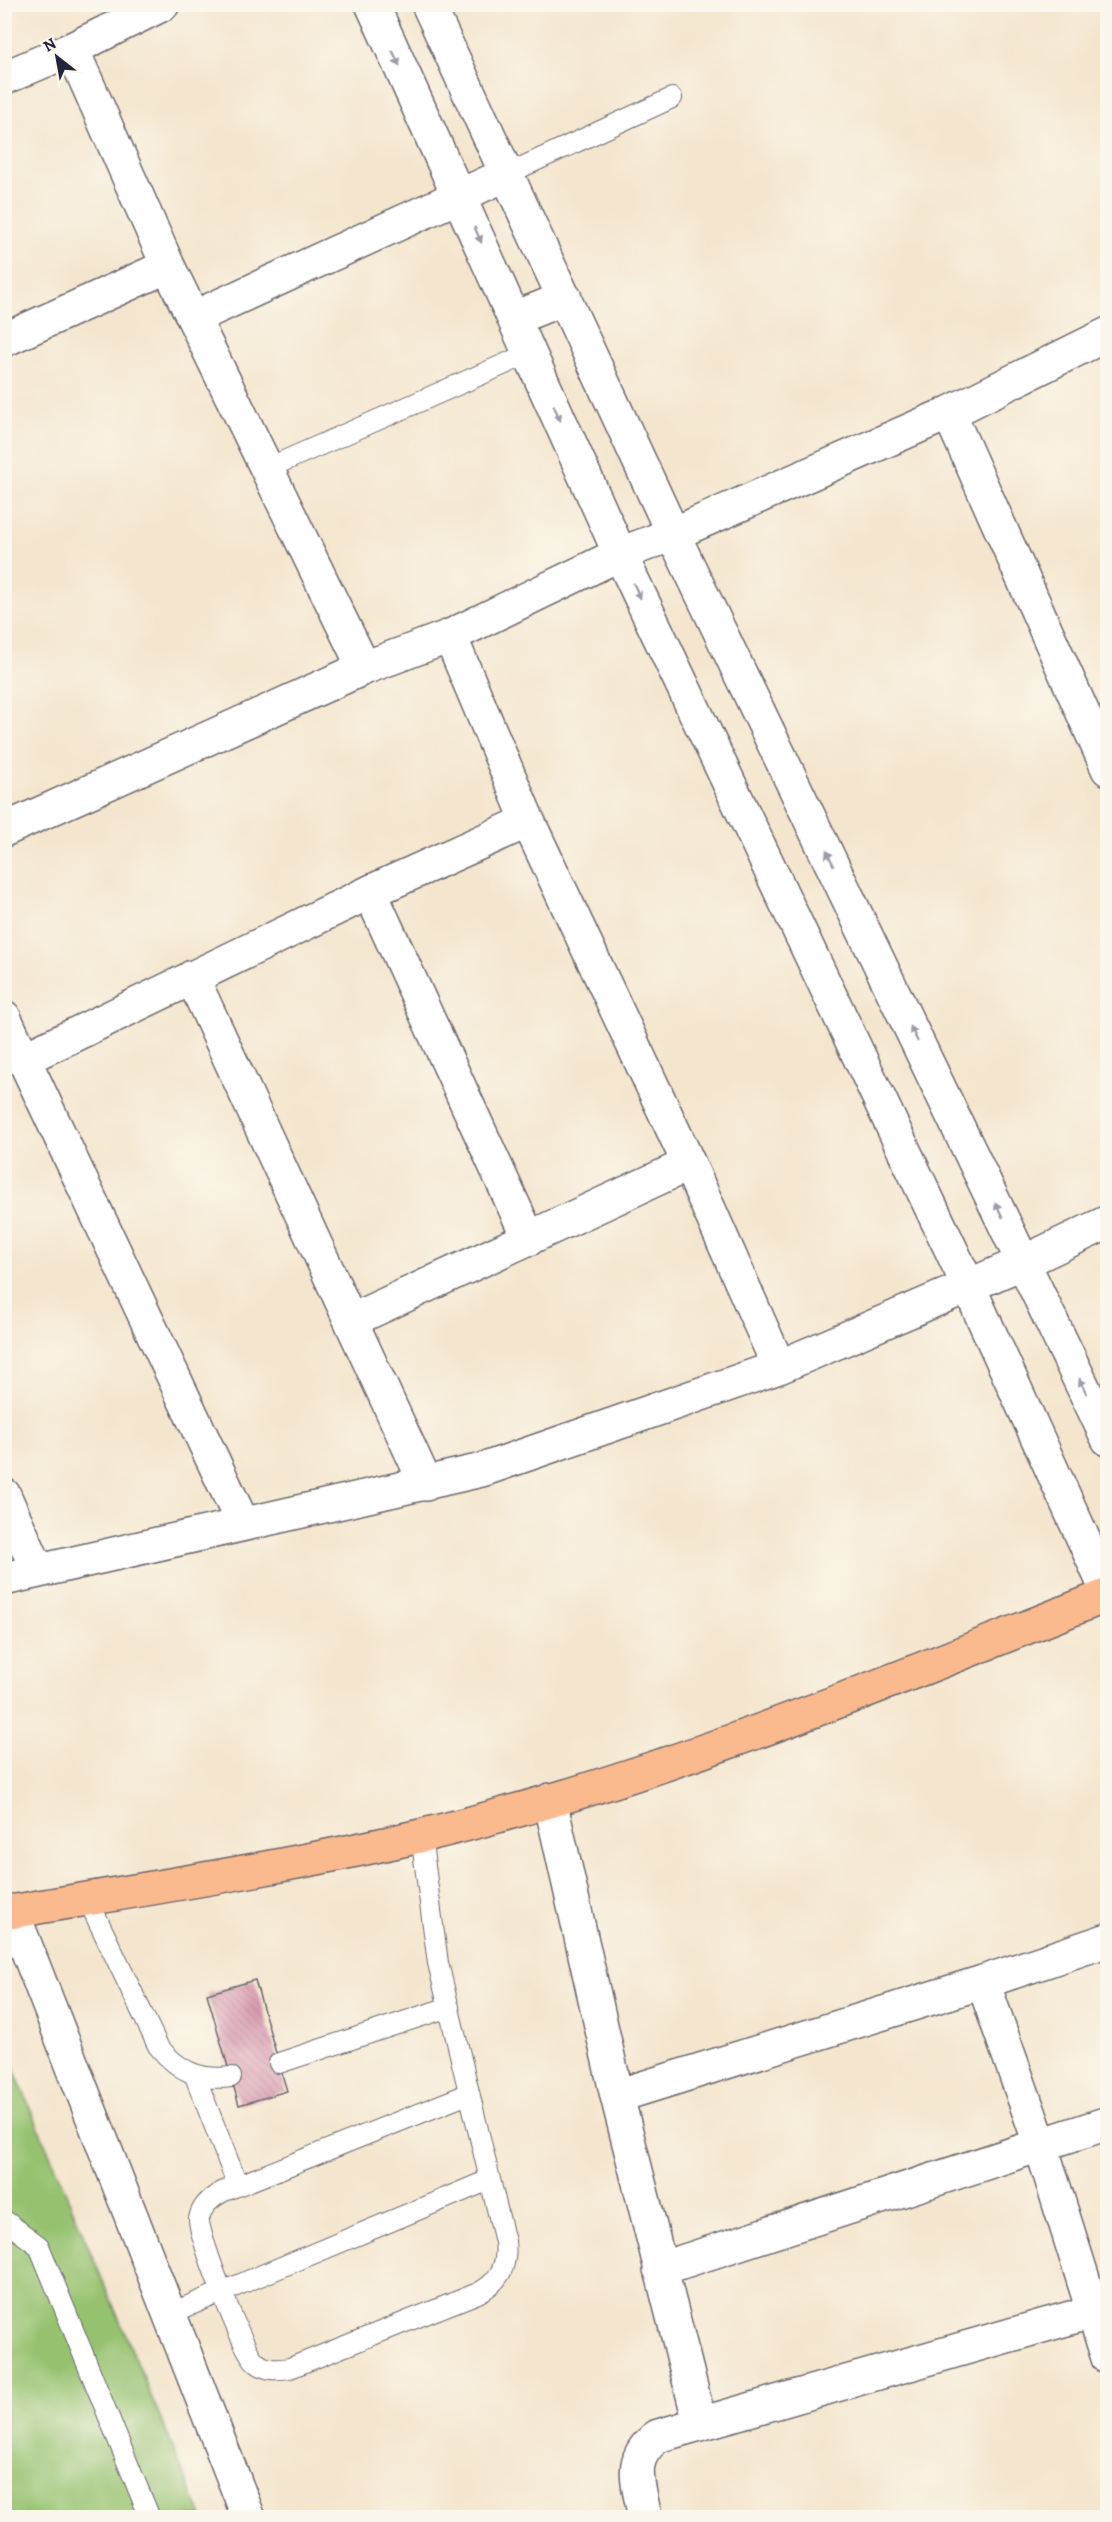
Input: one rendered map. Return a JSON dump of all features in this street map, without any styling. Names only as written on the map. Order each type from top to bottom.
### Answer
[{"type":"main road","points":[[8,1912],[220,1877],[421,1836],[550,1800],[833,1704],[1107,1594]]},
{"type":"street","points":[[4,78],[72,49],[163,4]]},
{"type":"street","points":[[372,4],[620,554],[968,1285],[1107,1594]]},
{"type":"street","points":[[428,4],[673,534],[1107,1439]]},
{"type":"street","points":[[72,49],[168,266],[195,317],[364,668]]},
{"type":"street","points":[[195,317],[507,174]]},
{"type":"street","points":[[4,340],[168,266]]},
{"type":"street","points":[[515,318],[565,298]]},
{"type":"street","points":[[4,830],[364,668],[450,636],[620,554],[673,534],[948,413],[1107,334]]},
{"type":"street","points":[[948,413],[1107,769]]},
{"type":"street","points":[[450,636],[528,821],[689,1164],[779,1367]]},
{"type":"street","points":[[24,1059],[370,892],[528,821]]},
{"type":"street","points":[[370,892],[529,1239]]},
{"type":"street","points":[[192,977],[426,1484]]},
{"type":"street","points":[[4,1017],[242,1522]]},
{"type":"street","points":[[352,1320],[689,1164]]},
{"type":"street","points":[[4,1579],[242,1522],[426,1484],[482,1470],[779,1367],[1024,1262],[1107,1222]]},
{"type":"street","points":[[4,1495],[38,1571]]},
{"type":"street","points":[[550,1800],[618,2096],[700,2423]]},
{"type":"street","points":[[8,1912],[249,2517]]},
{"type":"street","points":[[618,2096],[983,1982],[1107,1940]]},
{"type":"street","points":[[983,1982],[1041,2146],[1107,2358]]},
{"type":"street","points":[[660,2269],[1107,2123]]},
{"type":"street","points":[[645,2517],[637,2460],[644,2446],[658,2436],[1091,2312]]},
{"type":"lane","points":[[507,174],[672,98]]},
{"type":"lane","points":[[268,468],[530,353]]},
{"type":"lane","points":[[421,1836],[431,1919],[448,2007],[507,2254],[498,2278],[490,2287],[478,2293],[278,2370],[267,2369],[249,2356],[200,2232],[199,2219],[203,2208],[211,2198],[468,2094]]},
{"type":"lane","points":[[88,1900],[158,2046],[169,2060],[195,2076],[215,2079],[231,2077]]},
{"type":"lane","points":[[279,2063],[448,2007]]},
{"type":"lane","points":[[195,2076],[238,2186]]},
{"type":"lane","points":[[169,2314],[489,2180]]},
{"type":"lane","points":[[4,2220],[39,2246],[150,2517]]},
{"type":"green space","points":[[5,2048],[202,2517],[5,2517]]},
{"type":"building","points":[[255,1980],[287,2091],[239,2105],[207,1994]]}]
